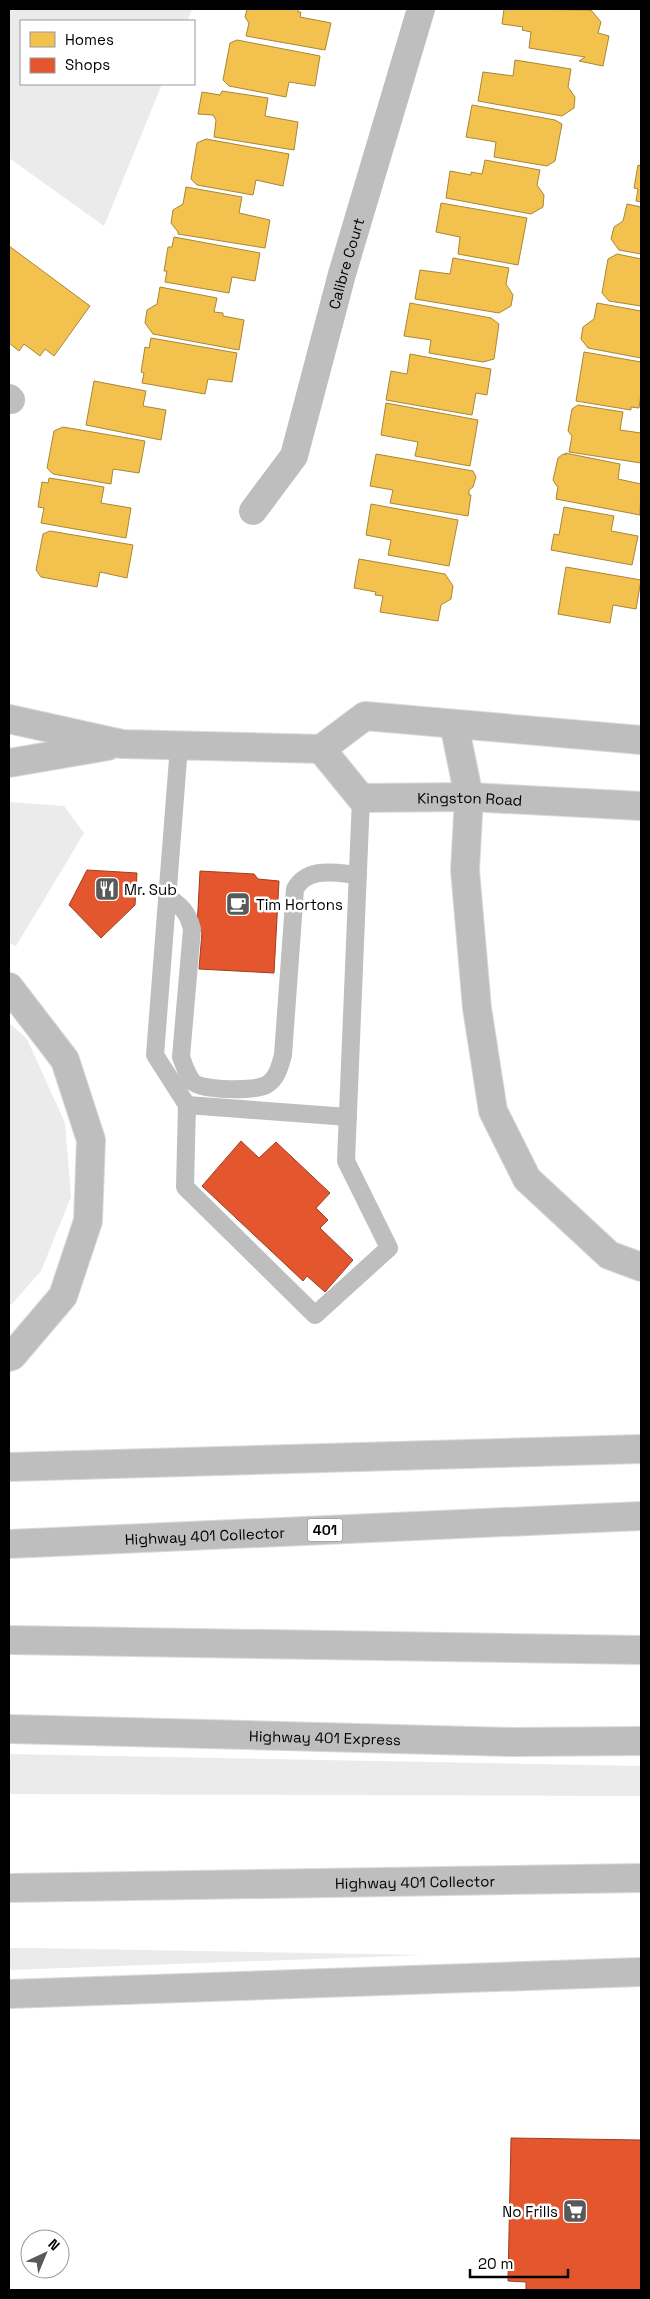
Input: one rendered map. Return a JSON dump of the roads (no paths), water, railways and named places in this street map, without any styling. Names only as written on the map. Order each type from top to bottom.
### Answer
[{"type":"main road","name":"Calibre Court","points":[[253,511],[294,456],[342,274],[422,9]]},
{"type":"main road","points":[[9,719],[122,744],[179,746],[321,749],[365,716],[641,740]]},
{"type":"main road","points":[[454,724],[469,797],[465,870],[477,1008],[492,1111],[527,1179],[609,1255],[641,1267]]},
{"type":"main road","points":[[9,763],[122,744]]},
{"type":"main road","points":[[321,749],[361,798]]},
{"type":"main road","name":"Kingston Road","points":[[361,798],[469,797],[641,806]]},
{"type":"main road","points":[[9,987],[65,1060],[91,1140],[88,1221],[63,1296],[12,1356],[9,1357]]},
{"type":"main road","points":[[9,1467],[641,1450]]},
{"type":"main road","name":"Highway 401 Collector","points":[[9,1544],[641,1516]]},
{"type":"main road","points":[[9,1640],[641,1650]]},
{"type":"main road","name":"Highway 401 Express","points":[[9,1729],[514,1742],[641,1740]]},
{"type":"main road","name":"Highway 401 Collector","points":[[9,1888],[641,1878]]},
{"type":"main road","points":[[9,1994],[641,1972]]},
{"type":"lane","points":[[179,746],[155,1055],[187,1105],[185,1187],[315,1315],[389,1248],[346,1161],[361,798]]},
{"type":"lane","points":[[167,896],[184,908],[189,916],[192,929],[181,1057],[186,1071],[194,1083],[207,1088],[255,1088],[267,1085],[277,1074],[283,1055],[295,889],[300,880],[308,875],[321,872],[358,875]]},
{"type":"lane","points":[[187,1105],[348,1117]]},
{"type":"place","name":"Mr. Sub","points":[[107,889]]},
{"type":"place","name":"Tim Hortons","points":[[238,904]]},
{"type":"place","name":"No Frills","points":[[575,2211]]}]
